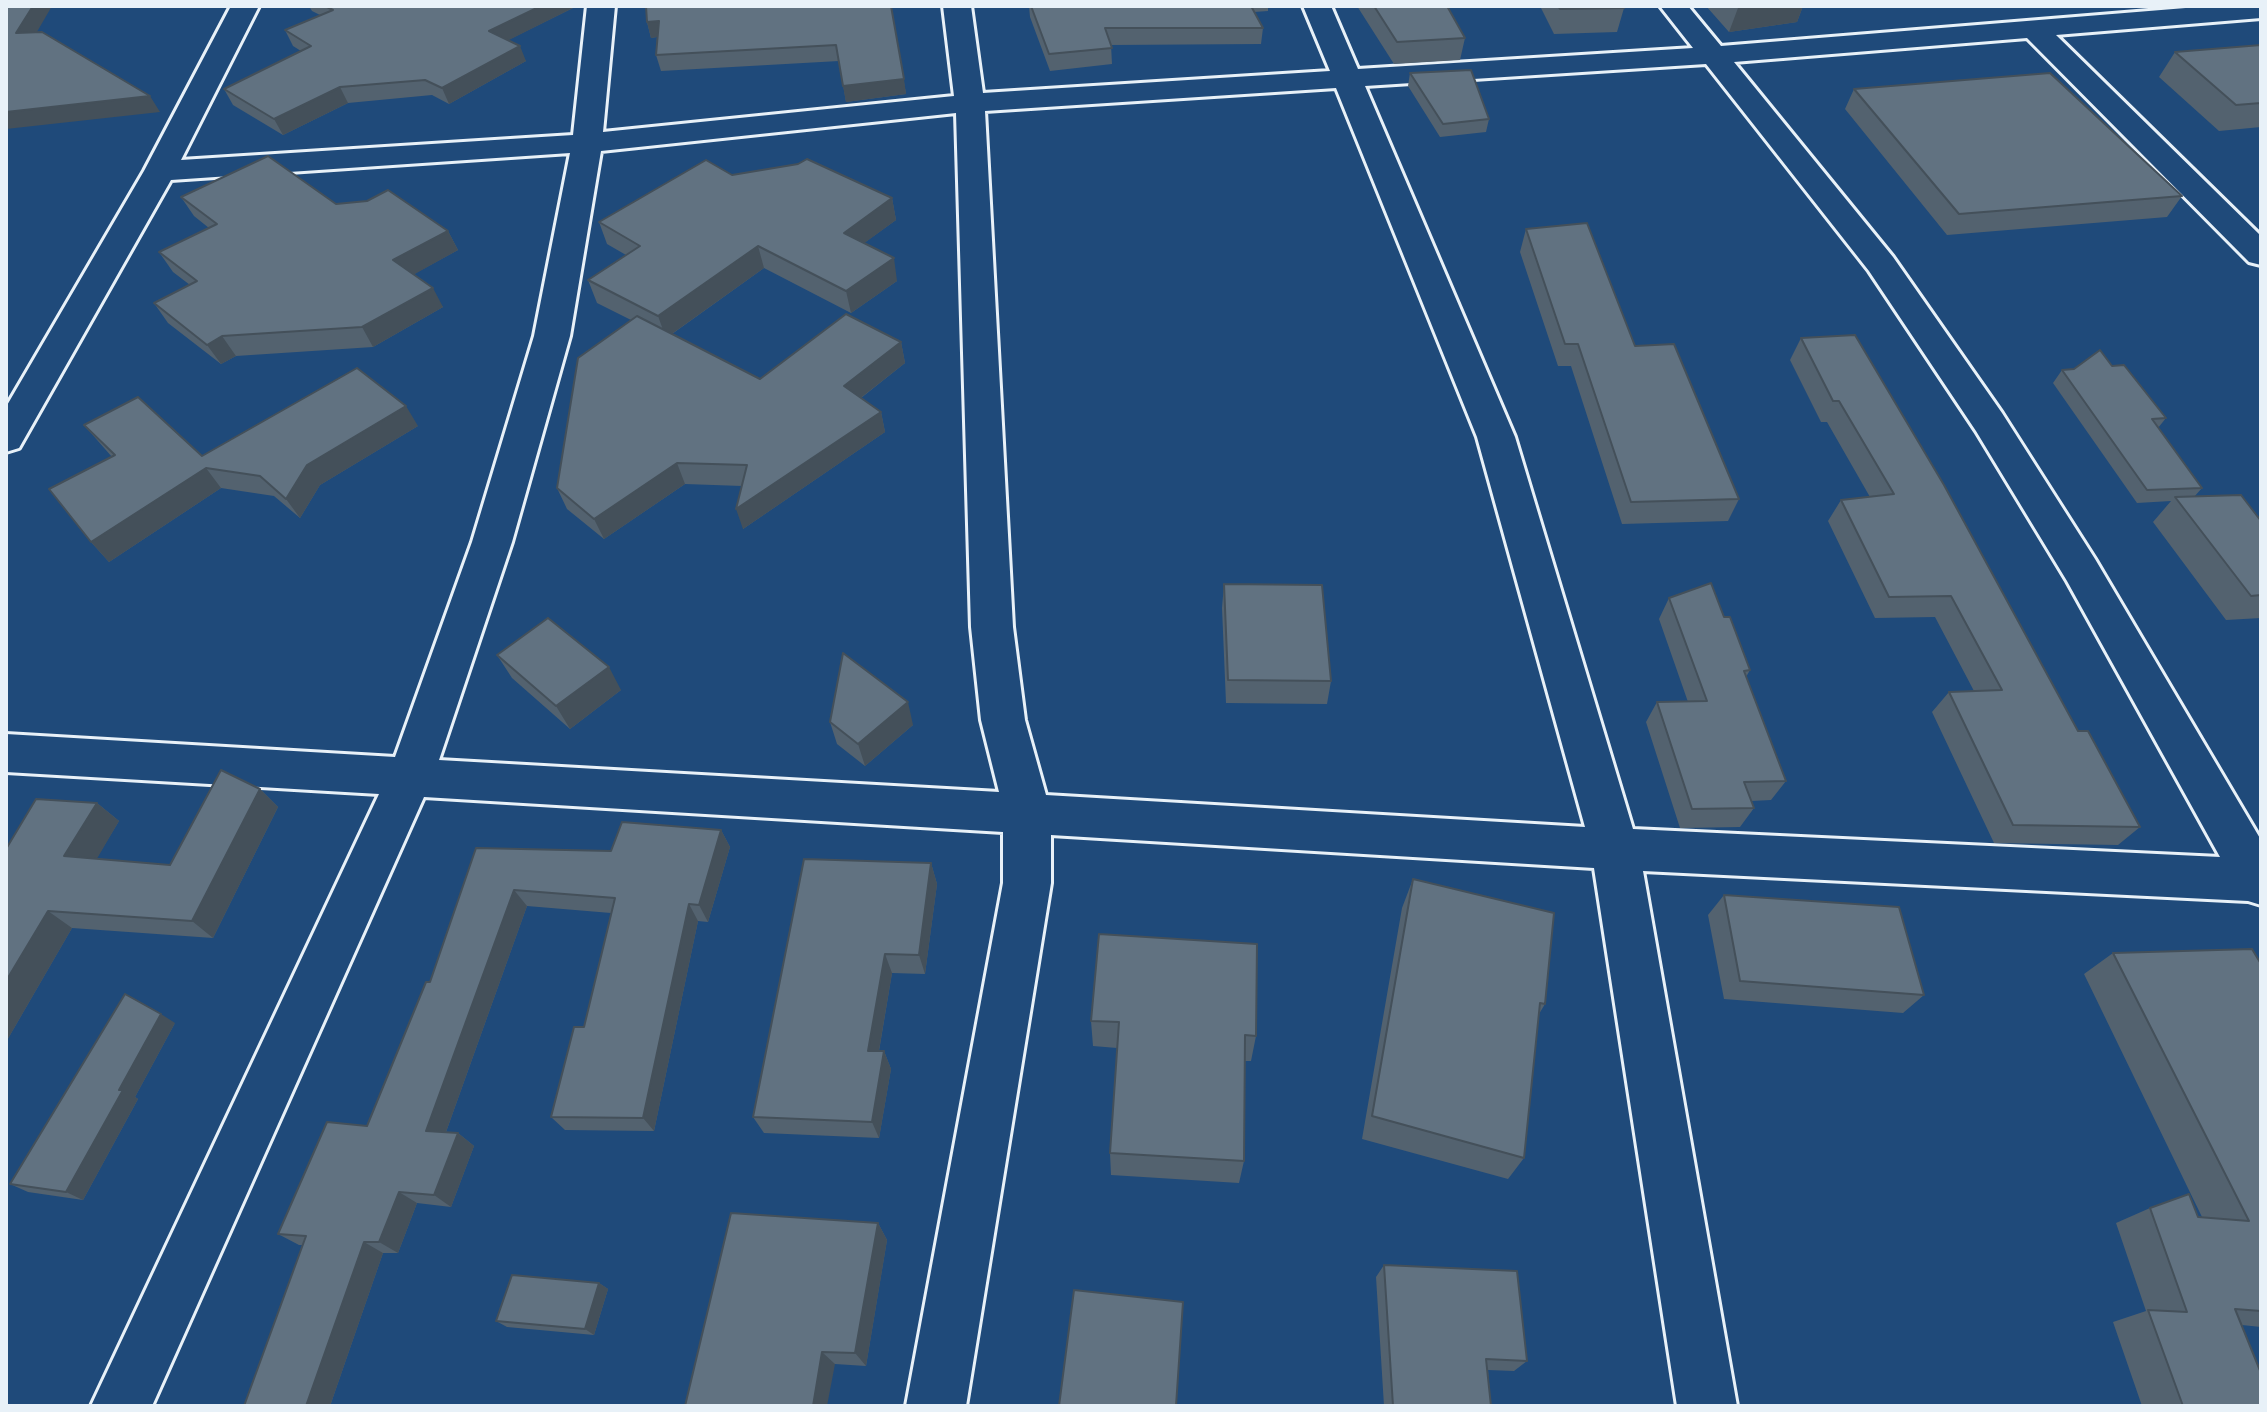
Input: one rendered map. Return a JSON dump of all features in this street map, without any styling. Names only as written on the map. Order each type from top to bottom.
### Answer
[{"type":"street","points":[[6,439],[160,171],[245,6]]},
{"type":"street","points":[[121,1406],[410,778],[492,542],[552,336],[587,143],[601,6]]},
{"type":"street","points":[[936,1406],[1027,883],[1027,812],[1003,720],[992,627],[970,103],[957,6]]},
{"type":"street","points":[[1317,6],[1496,437],[1615,849],[1707,1406]]},
{"type":"street","points":[[1674,6],[1881,264],[1989,422],[2081,570],[2260,881]]},
{"type":"street","points":[[160,171],[587,143],[970,103],[1713,55],[2039,22],[2247,9]]},
{"type":"street","points":[[2039,22],[2261,255]]},
{"type":"street","points":[[6,753],[1615,849],[2260,881]]},
{"type":"building","points":[[6,6],[33,6],[16,33],[42,32],[150,96],[6,112]]},
{"type":"building","points":[[325,6],[541,6],[489,31],[520,46],[442,88],[425,80],[340,87],[274,119],[224,89],[311,46],[285,30],[333,10]]},
{"type":"building","points":[[646,6],[891,6],[904,79],[843,86],[836,45],[656,55],[659,21],[647,22]]},
{"type":"building","points":[[1031,6],[1251,6],[1263,28],[1105,28],[1112,48],[1049,54]]},
{"type":"building","points":[[1374,6],[1447,6],[1465,38],[1397,42]]},
{"type":"building","points":[[1558,6],[1623,6],[1624,8],[1560,9]]},
{"type":"building","points":[[2261,45],[2261,103],[2236,105],[2175,52]]},
{"type":"building","points":[[1471,70],[1489,119],[1443,124],[1410,73]]},
{"type":"building","points":[[2050,73],[2182,196],[1959,214],[1854,89]]},
{"type":"building","points":[[268,156],[336,204],[367,201],[388,190],[448,231],[393,260],[433,288],[362,327],[222,336],[207,345],[154,303],[197,281],[159,252],[217,224],[181,197]]},
{"type":"building","points":[[807,159],[892,198],[844,233],[894,258],[846,291],[758,246],[658,316],[588,280],[640,246],[599,222],[706,160],[732,175],[798,164]]},
{"type":"building","points":[[1587,223],[1635,346],[1674,344],[1739,499],[1631,502],[1578,344],[1565,344],[1526,229]]},
{"type":"building","points":[[846,314],[901,342],[844,386],[881,412],[736,509],[747,465],[677,463],[594,519],[557,488],[578,358],[637,316],[760,379]]},
{"type":"building","points":[[1855,335],[1944,485],[2078,731],[2088,731],[2140,827],[2013,825],[1949,692],[2002,690],[1951,596],[1889,597],[1841,500],[1894,494],[1839,401],[1833,401],[1801,338]]},
{"type":"building","points":[[2100,350],[2112,366],[2124,365],[2166,418],[2152,419],[2202,488],[2147,490],[2062,370],[2074,369]]},
{"type":"building","points":[[357,368],[406,406],[307,465],[286,499],[260,476],[206,468],[91,542],[49,489],[115,455],[84,425],[138,397],[202,456]]},
{"type":"building","points":[[2241,495],[2261,521],[2261,595],[2251,596],[2175,497]]},
{"type":"building","points":[[1711,583],[1724,617],[1730,617],[1750,670],[1744,671],[1786,781],[1744,782],[1754,808],[1692,809],[1657,702],[1707,701],[1669,598]]},
{"type":"building","points":[[1224,584],[1322,585],[1331,681],[1228,680]]},
{"type":"building","points":[[548,618],[609,667],[556,706],[497,655]]},
{"type":"building","points":[[843,653],[908,702],[858,744],[830,722]]},
{"type":"building","points":[[221,770],[260,789],[192,921],[48,911],[6,981],[6,849],[36,799],[97,803],[64,856],[170,865]]},
{"type":"building","points":[[622,822],[721,830],[699,905],[689,904],[643,1118],[551,1117],[574,1027],[584,1027],[615,898],[514,890],[426,1131],[458,1133],[434,1195],[399,1192],[379,1242],[364,1242],[306,1406],[244,1406],[306,1236],[278,1234],[327,1122],[367,1126],[426,982],[430,982],[476,848],[611,851]]},
{"type":"building","points":[[804,859],[931,863],[919,955],[885,954],[868,1051],[884,1051],[872,1122],[753,1117]]},
{"type":"building","points":[[1413,879],[1554,913],[1545,1004],[1540,1003],[1524,1158],[1372,1116]]},
{"type":"building","points":[[1724,895],[1899,907],[1924,995],[1740,981]]},
{"type":"building","points":[[1099,934],[1257,944],[1256,1036],[1245,1035],[1244,1161],[1110,1153],[1119,1022],[1091,1021]]},
{"type":"building","points":[[2252,949],[2261,964],[2261,1311],[2235,1309],[2261,1373],[2261,1406],[2183,1406],[2148,1310],[2187,1312],[2150,1208],[2189,1194],[2198,1217],[2249,1221],[2113,953]]},
{"type":"building","points":[[125,994],[161,1014],[66,1192],[10,1184]]},
{"type":"building","points":[[731,1213],[878,1223],[855,1353],[822,1352],[813,1406],[685,1406]]},
{"type":"building","points":[[1384,1265],[1517,1271],[1527,1361],[1486,1359],[1491,1406],[1393,1406]]},
{"type":"building","points":[[512,1275],[599,1283],[585,1329],[496,1321]]},
{"type":"building","points":[[1074,1290],[1183,1302],[1176,1406],[1059,1406]]}]
